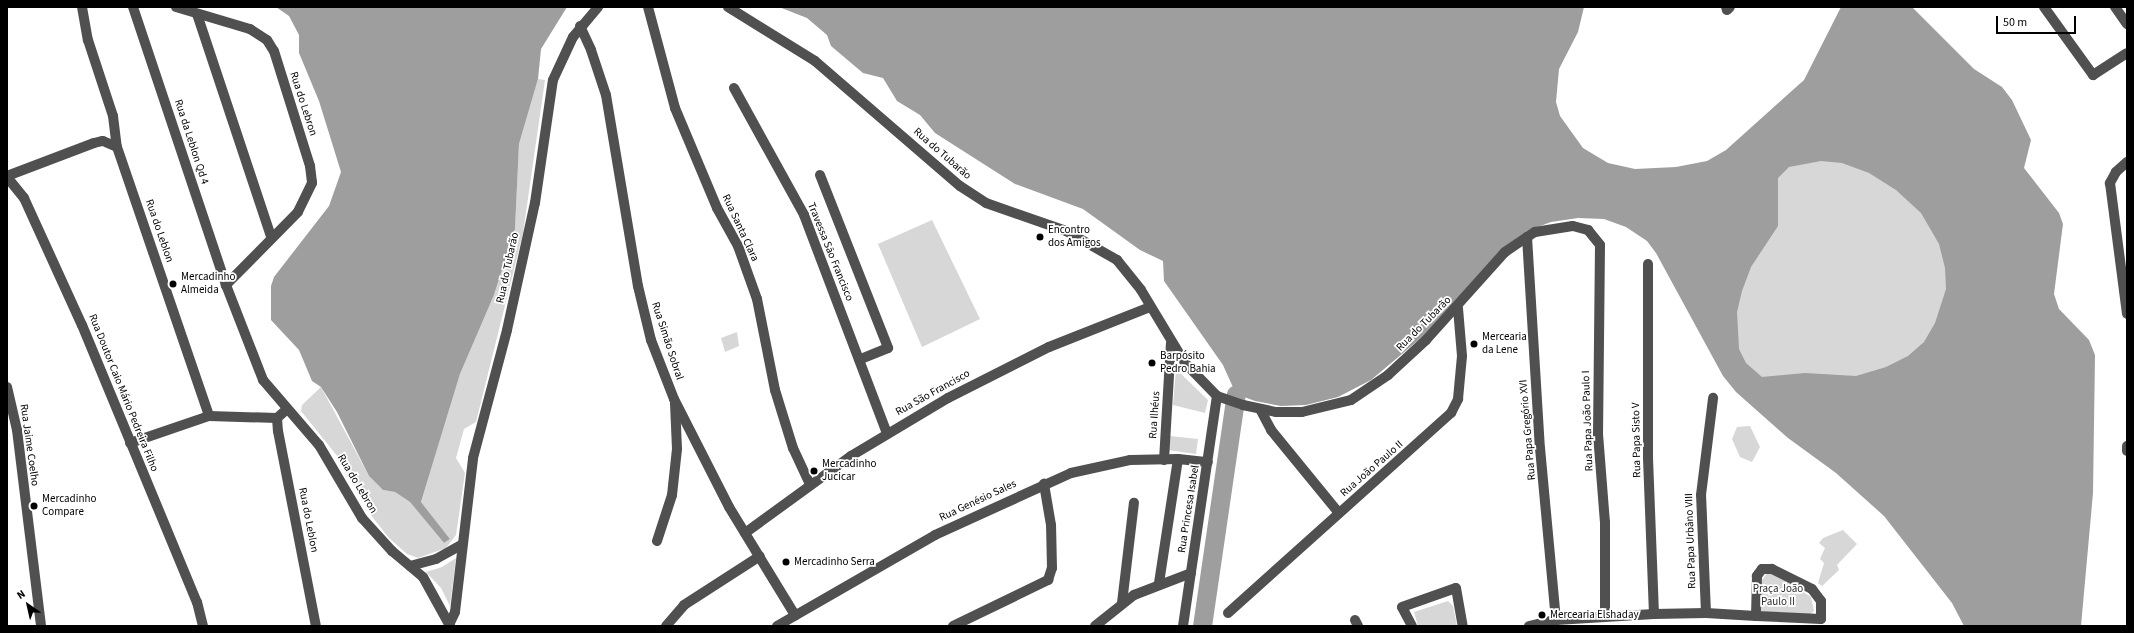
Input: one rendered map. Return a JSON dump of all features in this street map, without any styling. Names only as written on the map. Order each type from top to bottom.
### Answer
[{"type":"street","name":"Rua do Leblon","points":[[82,7],[88,40],[113,116],[117,147],[209,416]]},
{"type":"street","name":"Rua da Leblon Qd 4","points":[[133,7],[226,285],[254,363],[263,380],[286,410]]},
{"type":"street","name":"Rua do Lebron","points":[[176,7],[259,34],[274,51],[310,166],[312,183],[298,212],[226,285]]},
{"type":"street","name":"Rua do Tubarão","points":[[450,625],[455,612],[461,545],[473,458],[507,330],[535,204],[553,80],[566,48],[580,26],[598,7]]},
{"type":"street","name":"Rua Santa Clara","points":[[648,7],[675,108],[717,208],[738,246],[755,293],[775,390],[793,448],[810,484]]},
{"type":"street","name":"Rua do Tubarão","points":[[728,7],[815,61],[960,186],[986,202],[1066,231],[1117,260],[1150,307],[1171,343]]},
{"type":"street","points":[[2044,7],[2093,75],[2127,53]]},
{"type":"street","points":[[2115,7],[2127,24]]},
{"type":"street","points":[[197,14],[272,237]]},
{"type":"street","name":"Rua Simão Sobral","points":[[580,26],[591,50],[606,94],[644,316],[674,399],[746,533],[795,615]]},
{"type":"street","name":"Travessa Sāo Francisco","points":[[734,88],[804,215],[887,432]]},
{"type":"street","points":[[7,176],[94,142],[103,141],[117,147]]},
{"type":"street","points":[[2127,162],[2116,172],[2110,183],[2127,314]]},
{"type":"street","points":[[820,174],[888,348],[859,360]]},
{"type":"street","name":"Rua Doutor Caio Mário Pedreira Filho","points":[[7,176],[20,190],[34,217],[197,602],[203,626]]},
{"type":"street","name":"Rua do Tubarão","points":[[1260,409],[1302,412],[1351,400],[1392,371],[1458,308],[1494,264],[1527,237],[1557,226],[1573,226],[1588,230]]},
{"type":"street","name":"Rua Papa João Paulo I","points":[[1588,230],[1600,245],[1598,434],[1605,522],[1605,616]]},
{"type":"street","name":"Rua Papa Gregório XVI","points":[[1527,237],[1549,623]]},
{"type":"street","name":"Rua Papa Sisto V","points":[[1648,264],[1648,458],[1654,614]]},
{"type":"street","name":"Rua São Francisco","points":[[746,533],[810,484],[887,432],[1049,347],[1150,307]]},
{"type":"street","name":"Rua João Paulo II","points":[[1228,613],[1452,413],[1458,399],[1462,356],[1458,308]]},
{"type":"street","points":[[1171,343],[1185,363],[1221,398],[1260,409],[1271,430],[1339,513]]},
{"type":"street","name":"Rua Ilhéus","points":[[1164,460],[1171,343]]},
{"type":"street","name":"Rua Jaime Coelho","points":[[7,387],[17,430],[41,626]]},
{"type":"street","name":"Rua Princesa Isabel","points":[[1183,626],[1208,462],[1221,398]]},
{"type":"street","name":"Rua Papa Urbâno VIII","points":[[1706,613],[1701,495],[1713,398]]},
{"type":"street","points":[[657,541],[670,505],[674,477],[677,449],[674,399]]},
{"type":"street","points":[[130,444],[209,416],[277,418],[286,410]]},
{"type":"street","name":"Rua do Lebron","points":[[286,410],[319,445],[362,518],[432,590],[450,625]]},
{"type":"street","name":"Rua do Leblon","points":[[277,418],[316,626]]},
{"type":"street","points":[[2127,446],[2127,451]]},
{"type":"street","points":[[1159,584],[1178,459]]},
{"type":"street","name":"Rua Genésio Sales","points":[[777,626],[935,535],[1044,484],[1104,464],[1178,459],[1208,462]]},
{"type":"street","points":[[953,626],[1048,580],[1052,568],[1051,525],[1044,484]]},
{"type":"street","points":[[1122,603],[1134,503]]},
{"type":"street","points":[[410,566],[436,560],[461,545]]},
{"type":"street","points":[[666,626],[684,605],[760,556]]},
{"type":"street","points":[[1529,626],[1605,616],[1654,614],[1706,613],[1756,616],[1821,619],[1821,601],[1817,592],[1767,568],[1757,576],[1756,616]]},
{"type":"street","points":[[1094,626],[1122,603],[1159,584],[1191,574]]},
{"type":"street","points":[[1412,626],[1402,607],[1456,588],[1463,626]]},
{"type":"green space","points":[[538,79],[545,80],[523,233],[476,422],[464,429],[456,458],[465,473],[456,535],[446,548],[418,558],[407,554],[389,538],[370,514],[338,457],[301,411],[302,405],[321,387],[369,476],[383,490],[395,492],[410,502],[444,543],[450,539],[421,502],[460,374],[494,295],[515,229],[519,144]]},
{"type":"green space","points":[[1791,130],[1950,206],[1969,341],[1842,454],[1719,365],[1730,252]]},
{"type":"green space","points":[[932,220],[980,319],[922,347],[878,244]]},
{"type":"green space","points":[[737,332],[739,346],[725,352],[721,338]]},
{"type":"green space","points":[[1176,369],[1208,400],[1205,413],[1173,405]]},
{"type":"green space","points":[[1750,426],[1760,447],[1752,462],[1740,457],[1732,439],[1737,427]]},
{"type":"green space","points":[[1170,436],[1198,439],[1196,454],[1168,450]]},
{"type":"green space","points":[[1843,530],[1857,544],[1837,565],[1839,570],[1822,586],[1818,583],[1824,563],[1820,559],[1825,548],[1819,543],[1823,538]]},
{"type":"green space","points":[[456,558],[450,606],[441,588],[426,572],[442,567]]},
{"type":"green space","name":"Praça João Paulo II","points":[[1767,573],[1775,574],[1811,597],[1814,611],[1810,614],[1762,612],[1761,582]]},
{"type":"green space","points":[[1448,601],[1453,606],[1457,626],[1418,626],[1414,612]]},
{"type":"shaded area","points":[[276,7],[567,7],[541,49],[538,79],[519,144],[515,229],[494,295],[460,374],[421,502],[450,539],[444,543],[410,502],[395,492],[383,490],[369,476],[337,412],[321,387],[312,381],[299,350],[271,320],[271,286],[274,277],[329,206],[341,172],[319,101],[299,53],[299,35],[289,16]]},
{"type":"shaded area","points":[[779,7],[1584,7],[1578,32],[1559,69],[1556,102],[1560,116],[1583,148],[1608,163],[1635,169],[1676,167],[1707,161],[1726,150],[1804,80],[1841,7],[1912,7],[1974,69],[2002,87],[2012,100],[2031,140],[2024,168],[2059,213],[2063,224],[2054,294],[2059,309],[2089,340],[2095,355],[2093,493],[2081,626],[1964,626],[1952,603],[1884,516],[1836,473],[1788,438],[1736,392],[1723,376],[1656,253],[1647,241],[1626,227],[1604,219],[1578,218],[1551,222],[1532,229],[1500,252],[1434,327],[1371,380],[1338,397],[1306,405],[1281,406],[1255,401],[1236,394],[1223,365],[1164,281],[1163,261],[1140,250],[1083,209],[1015,184],[935,133],[920,115],[897,101],[883,78],[863,73],[831,46],[827,35],[807,18]],"holes":[[[1821,161],[1842,163],[1869,173],[1896,190],[1921,213],[1939,244],[1945,268],[1946,289],[1935,323],[1924,342],[1908,356],[1886,367],[1856,376],[1805,373],[1762,377],[1746,363],[1739,349],[1737,312],[1742,291],[1751,267],[1778,226],[1778,178],[1789,167]]]},
{"type":"waterway","points":[[1202,626],[1236,394]]},
{"type":"place","name":"Encontro dos Amigos","points":[[1040,237]]},
{"type":"place","name":"Mercadinho Almeida","points":[[173,284]]},
{"type":"place","name":"Mercearia da Lene","points":[[1474,344]]},
{"type":"place","name":"Barpósito Pedro Bahia","points":[[1152,363]]},
{"type":"place","name":"Mercadinho Jucicar","points":[[814,471]]},
{"type":"place","name":"Mercadinho Compare","points":[[34,506]]},
{"type":"place","name":"Mercadinho Serra","points":[[786,562]]},
{"type":"place","name":"Mercearia Elshaday","points":[[1542,615]]}]
